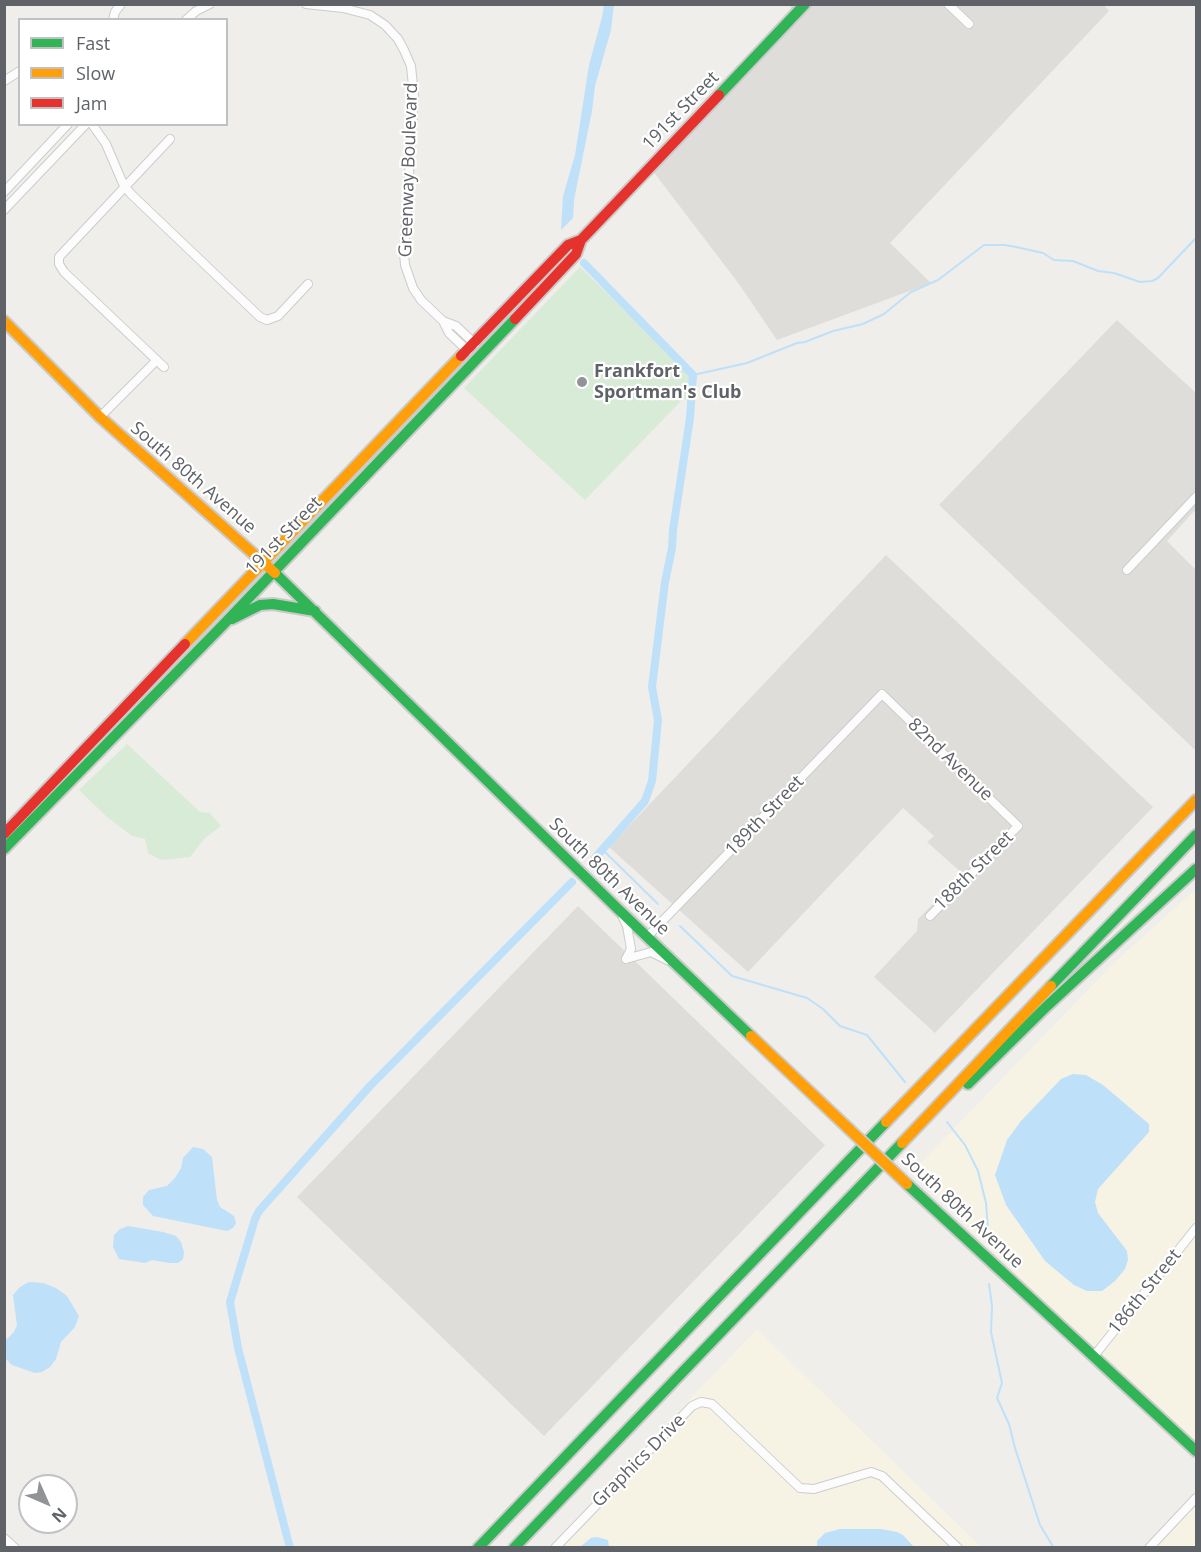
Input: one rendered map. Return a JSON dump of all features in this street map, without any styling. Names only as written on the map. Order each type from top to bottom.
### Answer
[{"type":"main road","name":"191st Street","points":[[4,849],[222,626],[576,254],[581,240],[805,4]]},
{"type":"main road","name":"191st Street","points":[[4,834],[568,245],[581,240]]},
{"type":"main road","name":"South 80th Avenue","points":[[4,321],[100,417],[315,611],[618,909],[907,1184],[1197,1451]]},
{"type":"main road","points":[[222,626],[247,610],[260,605],[273,604],[315,611]]},
{"type":"main road","points":[[478,1548],[1197,800]]},
{"type":"main road","points":[[514,1548],[909,1133],[1197,835]]},
{"type":"main road","points":[[909,1133],[966,1086],[1047,1006],[1197,869]]},
{"type":"street","points":[[114,18],[121,4]]},
{"type":"street","points":[[188,18],[199,7],[210,4]]},
{"type":"street","name":"Greenway Boulevard","points":[[306,4],[343,8],[370,15],[385,25],[398,39],[404,50],[411,66],[414,96],[405,265],[413,288],[421,300],[443,321],[456,326],[471,347]]},
{"type":"street","points":[[948,4],[969,24]]},
{"type":"street","points":[[4,81],[18,72]]},
{"type":"street","points":[[4,192],[66,126]]},
{"type":"street","points":[[4,210],[84,126]]},
{"type":"street","points":[[93,126],[106,144],[124,186],[260,317],[267,320],[278,316],[308,284]]},
{"type":"street","points":[[164,367],[59,264],[58,257],[170,139]]},
{"type":"street","points":[[100,417],[157,360]]},
{"type":"street","points":[[1127,570],[1197,497]]},
{"type":"street","name":"82nd Avenue","points":[[882,694],[1018,826]]},
{"type":"street","name":"189th Street","points":[[647,937],[882,694]]},
{"type":"street","name":"188th Street","points":[[930,916],[1018,826]]},
{"type":"street","points":[[618,909],[627,926],[631,949],[626,959],[651,952],[677,965]]},
{"type":"street","name":"186th Street","points":[[1094,1356],[1197,1228]]},
{"type":"street","name":"Graphics Drive","points":[[555,1548],[692,1406],[701,1402],[712,1404],[800,1488],[814,1489],[871,1472],[882,1476],[958,1548]]},
{"type":"street","points":[[1149,1548],[1197,1498]]},
{"type":"street","points":[[4,1538],[15,1548]]},
{"type":"shaded area","points":[[1103,4],[1109,11],[890,243],[931,283],[777,340],[739,284],[649,166],[797,13],[788,5]]},
{"type":"shaded area","points":[[1117,320],[1196,393],[1196,509],[1167,541],[1196,570],[1196,751],[939,505]]},
{"type":"shaded area","points":[[886,555],[1153,807],[935,1033],[874,977],[917,931],[918,919],[963,874],[927,842],[934,836],[903,808],[748,972],[609,847]]},
{"type":"shaded area","points":[[1196,889],[1196,1448],[911,1173],[1113,964]]},
{"type":"shaded area","points":[[578,906],[825,1145],[544,1436],[297,1197]]},
{"type":"shaded area","points":[[757,1329],[765,1337],[981,1547],[548,1548]]},
{"type":"shaded area","points":[[1196,1501],[1196,1547],[1152,1547]]},
{"type":"green space","name":"Frankfort Sportman's Club","points":[[580,267],[689,372],[696,387],[694,401],[683,399],[585,500],[464,388]]},
{"type":"green space","points":[[127,744],[200,812],[210,813],[221,826],[205,838],[190,857],[161,860],[148,853],[145,839],[132,836],[107,817],[79,790]]},
{"type":"water","points":[[604,5],[614,5],[611,30],[595,86],[574,200],[573,218],[561,230],[563,196],[575,155],[589,65]]},
{"type":"water","points":[[1073,1074],[1086,1075],[1103,1085],[1149,1124],[1149,1132],[1098,1189],[1095,1202],[1098,1213],[1127,1251],[1128,1260],[1125,1269],[1115,1281],[1102,1291],[1087,1291],[1074,1285],[1045,1261],[1006,1205],[995,1175],[1007,1140],[1021,1121],[1061,1079]]},
{"type":"water","points":[[193,1147],[203,1149],[212,1157],[217,1200],[220,1207],[234,1216],[236,1223],[227,1231],[153,1216],[143,1205],[143,1197],[149,1190],[167,1186],[175,1178],[181,1168],[183,1158]]},
{"type":"water","points":[[128,1226],[176,1236],[181,1242],[184,1252],[183,1259],[178,1263],[152,1260],[145,1263],[119,1259],[113,1247],[114,1235],[120,1229]]},
{"type":"water","points":[[29,1282],[43,1283],[56,1288],[67,1296],[79,1316],[75,1327],[61,1342],[56,1359],[50,1367],[35,1373],[12,1365],[5,1358],[5,1341],[17,1325],[13,1295]]},
{"type":"water","points":[[840,1529],[881,1529],[897,1532],[914,1547],[817,1547],[817,1541],[825,1533]]},
{"type":"water","points":[[591,1538],[608,1540],[609,1547],[580,1547]]},
{"type":"waterway","points":[[693,375],[747,363],[797,343],[863,324],[884,314],[911,292],[938,280],[984,245],[1005,245],[1043,253],[1054,260],[1073,261],[1098,271],[1114,273],[1140,282],[1158,278],[1196,238]]},
{"type":"waterway","points":[[584,263],[693,375],[690,418],[665,582],[652,687],[658,720],[652,781],[645,801],[595,858]]},
{"type":"waterway","points":[[603,850],[658,904]]},
{"type":"waterway","points":[[290,1548],[238,1348],[230,1302],[255,1219],[259,1211],[370,1086],[572,882]]},
{"type":"waterway","points":[[680,926],[732,976],[807,998],[823,1009],[840,1026],[867,1035],[905,1082]]},
{"type":"waterway","points":[[947,1122],[965,1145],[978,1171],[986,1203],[988,1229]]},
{"type":"waterway","points":[[989,1284],[992,1306],[991,1332],[1002,1383],[997,1398],[1009,1424],[1040,1525],[1054,1548]]},
{"type":"traffic: fast","points":[[719,95],[805,4]]},
{"type":"traffic: fast","points":[[4,849],[222,626],[515,319]]},
{"type":"traffic: fast","points":[[275,573],[751,1036]]},
{"type":"traffic: fast","points":[[232,619],[260,605],[273,604],[315,611]]},
{"type":"traffic: fast","points":[[1051,986],[1196,835]]},
{"type":"traffic: fast","points":[[968,1084],[1047,1006],[1196,869]]},
{"type":"traffic: fast","points":[[478,1548],[886,1122]]},
{"type":"traffic: fast","points":[[514,1548],[902,1143]]},
{"type":"traffic: fast","points":[[907,1184],[1196,1451]]},
{"type":"traffic: slow","points":[[4,321],[100,417],[275,573]]},
{"type":"traffic: slow","points":[[185,644],[461,356]]},
{"type":"traffic: slow","points":[[886,1122],[1196,800]]},
{"type":"traffic: slow","points":[[902,1143],[1051,986]]},
{"type":"traffic: slow","points":[[751,1036],[849,1129]]},
{"type":"traffic: slow","points":[[849,1129],[907,1184]]},
{"type":"traffic: jam","points":[[515,319],[576,254],[581,240],[719,95]]},
{"type":"traffic: jam","points":[[461,356],[568,245],[581,240]]},
{"type":"traffic: jam","points":[[4,834],[185,644]]},
{"type":"place","name":"Frankfort Sportman's Club","points":[[582,382]]}]
